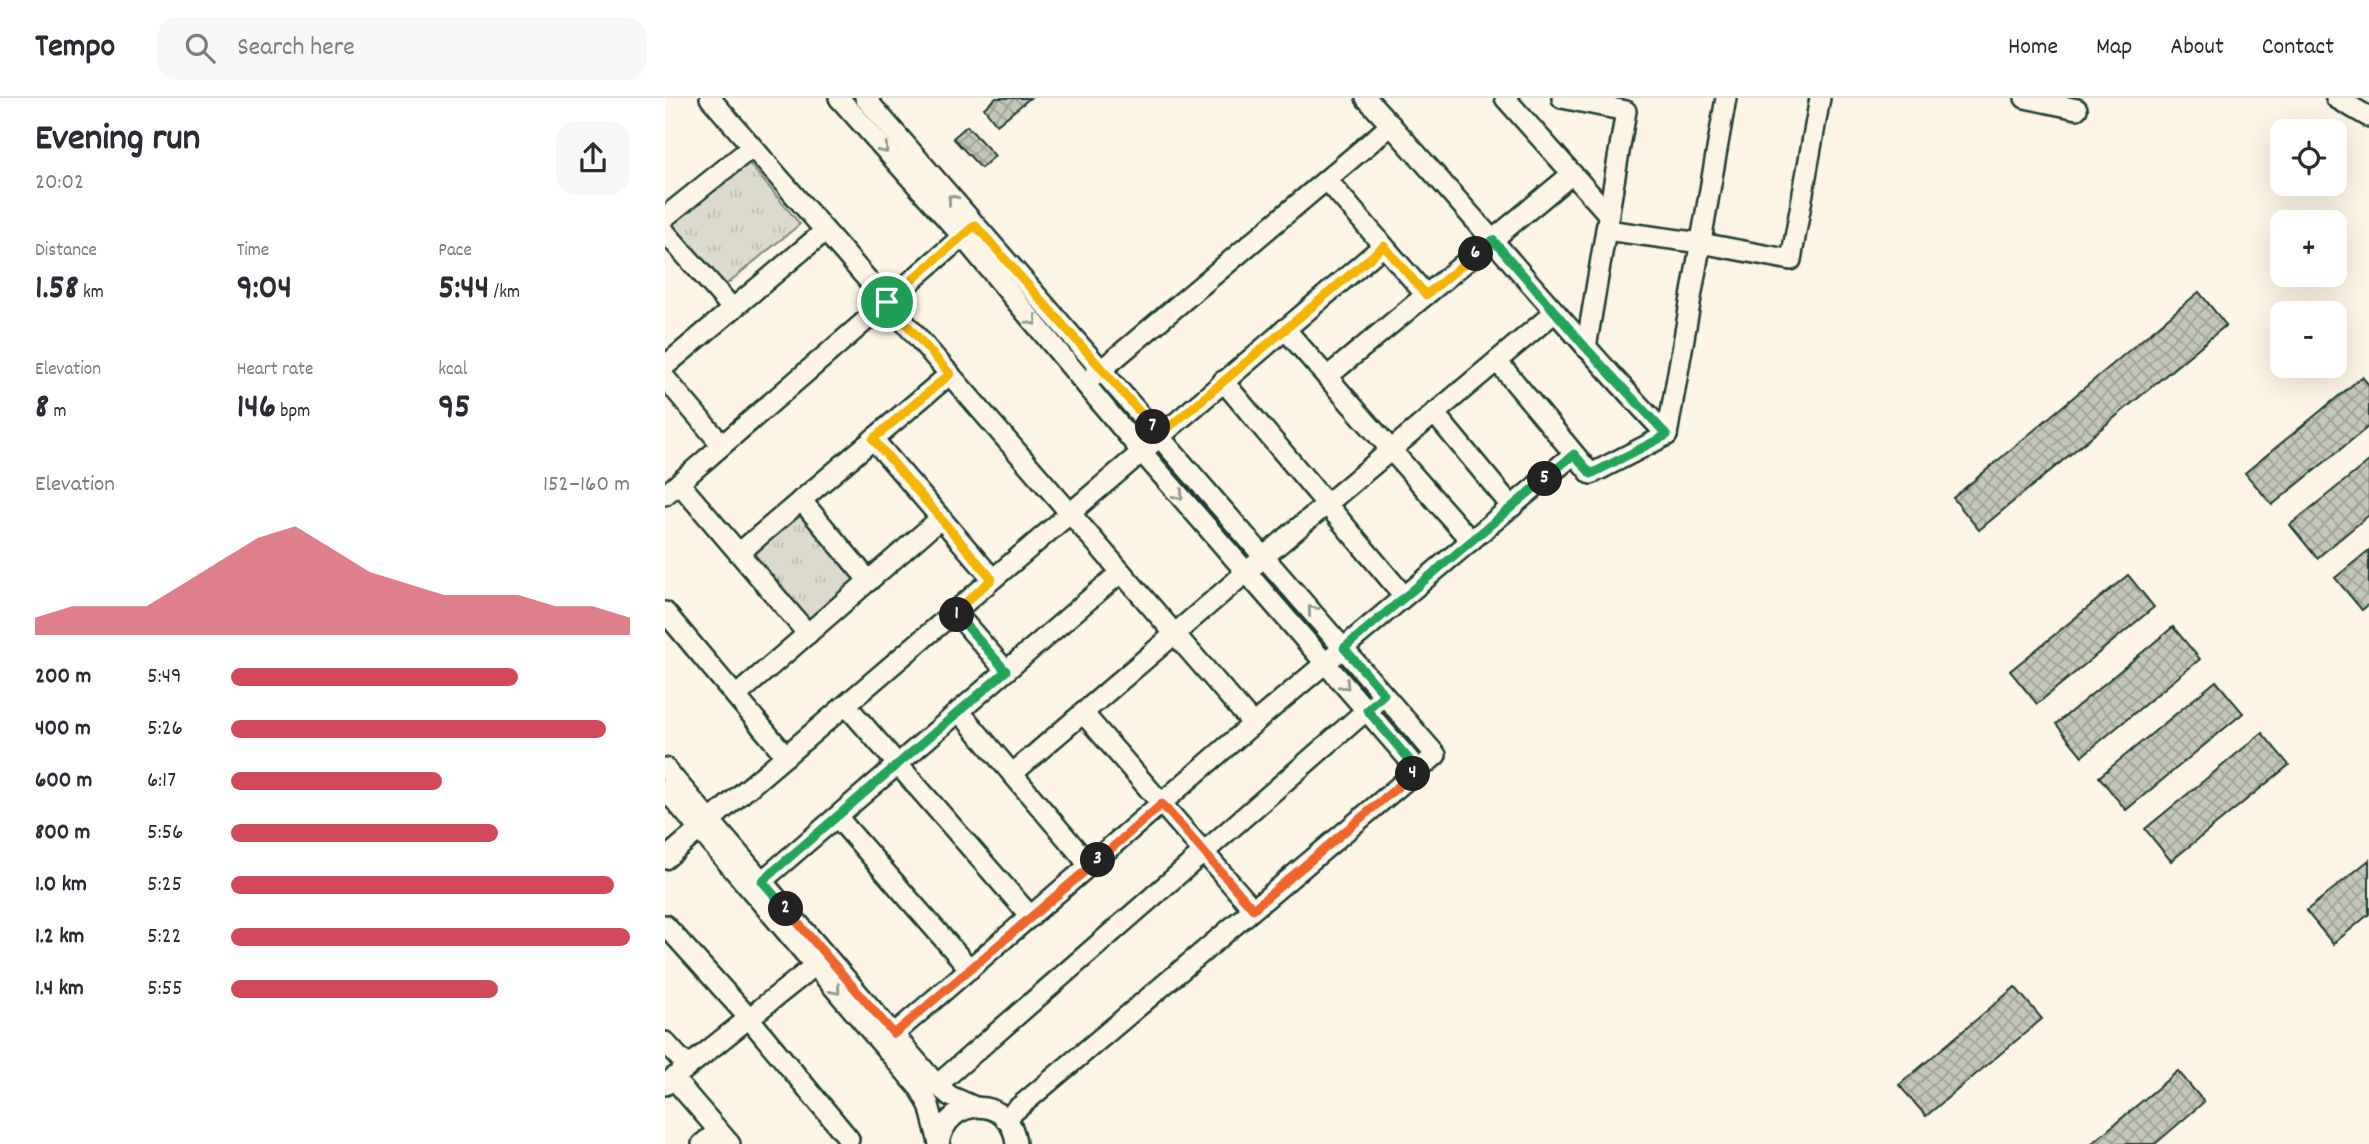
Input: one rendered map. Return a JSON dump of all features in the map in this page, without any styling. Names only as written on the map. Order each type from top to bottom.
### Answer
[{"type":"street","points":[[709,98],[1253,724]]},
{"type":"street","points":[[839,98],[1103,370],[1436,755],[1005,1119]]},
{"type":"street","points":[[865,98],[1084,384],[1418,770]]},
{"type":"street","points":[[1366,98],[1586,348],[1667,435]]},
{"type":"street","points":[[1505,98],[1572,174],[1607,222],[1791,260],[1821,98]]},
{"type":"street","points":[[1562,98],[1626,111],[1586,348]]},
{"type":"street","points":[[1667,435],[1727,98]]},
{"type":"street","points":[[2025,98],[2077,109],[2070,98]]},
{"type":"street","points":[[2336,98],[2369,117]]},
{"type":"street","points":[[1084,384],[1391,125]]},
{"type":"street","points":[[665,217],[752,147]]},
{"type":"street","points":[[1327,377],[1572,174]]},
{"type":"street","points":[[1327,180],[1426,295]]},
{"type":"street","points":[[665,366],[825,231]]},
{"type":"street","points":[[809,634],[739,553],[672,489],[969,231]]},
{"type":"street","points":[[665,232],[733,309]]},
{"type":"street","points":[[665,859],[1384,246]]},
{"type":"street","points":[[1012,774],[1326,504],[1555,312]]},
{"type":"street","points":[[1285,329],[1471,541]]},
{"type":"street","points":[[1497,361],[1591,474],[1667,435]]},
{"type":"street","points":[[739,553],[950,374]]},
{"type":"street","points":[[665,377],[722,445]]},
{"type":"street","points":[[1223,382],[1404,596]]},
{"type":"street","points":[[1434,413],[1512,507]]},
{"type":"street","points":[[873,439],[992,579]]},
{"type":"street","points":[[894,1034],[1253,724],[1574,454]]},
{"type":"street","points":[[801,500],[869,581]]},
{"type":"street","points":[[736,696],[941,518]]},
{"type":"street","points":[[762,881],[1121,572]]},
{"type":"street","points":[[665,612],[786,756]]},
{"type":"street","points":[[955,612],[1006,671]]},
{"type":"street","points":[[937,1085],[1384,694]]},
{"type":"street","points":[[846,705],[1031,917]]},
{"type":"street","points":[[959,711],[1090,866]]},
{"type":"street","points":[[1083,713],[1253,909]]},
{"type":"street","points":[[665,768],[705,825],[821,961],[894,1034],[937,1085],[950,1097],[975,1107],[993,1110],[1005,1119],[1013,1130],[1016,1144]]},
{"type":"street","points":[[665,789],[762,881],[920,1089],[929,1105],[939,1143]]},
{"type":"street","points":[[837,817],[970,970]]},
{"type":"street","points":[[665,925],[748,1017],[849,1139]]},
{"type":"street","points":[[675,1076],[821,961]]},
{"type":"street","points":[[665,1042],[675,1076],[724,1137],[702,1144]]},
{"type":"street","points":[[939,1143],[940,1134],[950,1118],[975,1107]]},
{"type":"green space","points":[[748,162],[800,224],[723,287],[672,225]]},
{"type":"green space","points":[[801,513],[858,580],[809,621],[752,554]]},
{"type":"building","points":[[996,98],[1030,98],[997,125],[984,108]]},
{"type":"building","points":[[967,126],[995,156],[981,168],[953,138]]},
{"type":"building","points":[[2199,292],[2226,325],[1979,530],[1953,498]]},
{"type":"building","points":[[2362,377],[2369,385],[2369,426],[2272,505],[2245,473]]},
{"type":"building","points":[[2369,461],[2369,515],[2317,558],[2290,525]]},
{"type":"building","points":[[2369,550],[2369,604],[2362,610],[2335,578]]},
{"type":"building","points":[[2128,575],[2154,607],[2037,704],[2010,671]]},
{"type":"building","points":[[2173,627],[2200,659],[2082,756],[2056,724]]},
{"type":"building","points":[[2216,681],[2243,713],[2126,810],[2099,777]]},
{"type":"building","points":[[2262,733],[2289,765],[2171,861],[2145,829]]},
{"type":"building","points":[[2369,860],[2369,914],[2333,944],[2306,911]]},
{"type":"building","points":[[2015,987],[2042,1019],[1926,1116],[1899,1085]]},
{"type":"building","points":[[2178,1071],[2204,1102],[2155,1144],[2091,1144]]},
{"type":"route","points":[[975,225],[1160,435],[1384,246],[1426,295],[1493,240],[1586,348],[1667,435],[1591,474],[1574,454],[1344,648],[1384,694],[1367,710],[1418,770],[1253,909],[1162,804],[894,1034],[762,881],[1006,671],[955,612],[992,579],[873,439],[950,374],[887,302],[975,225]]}]
